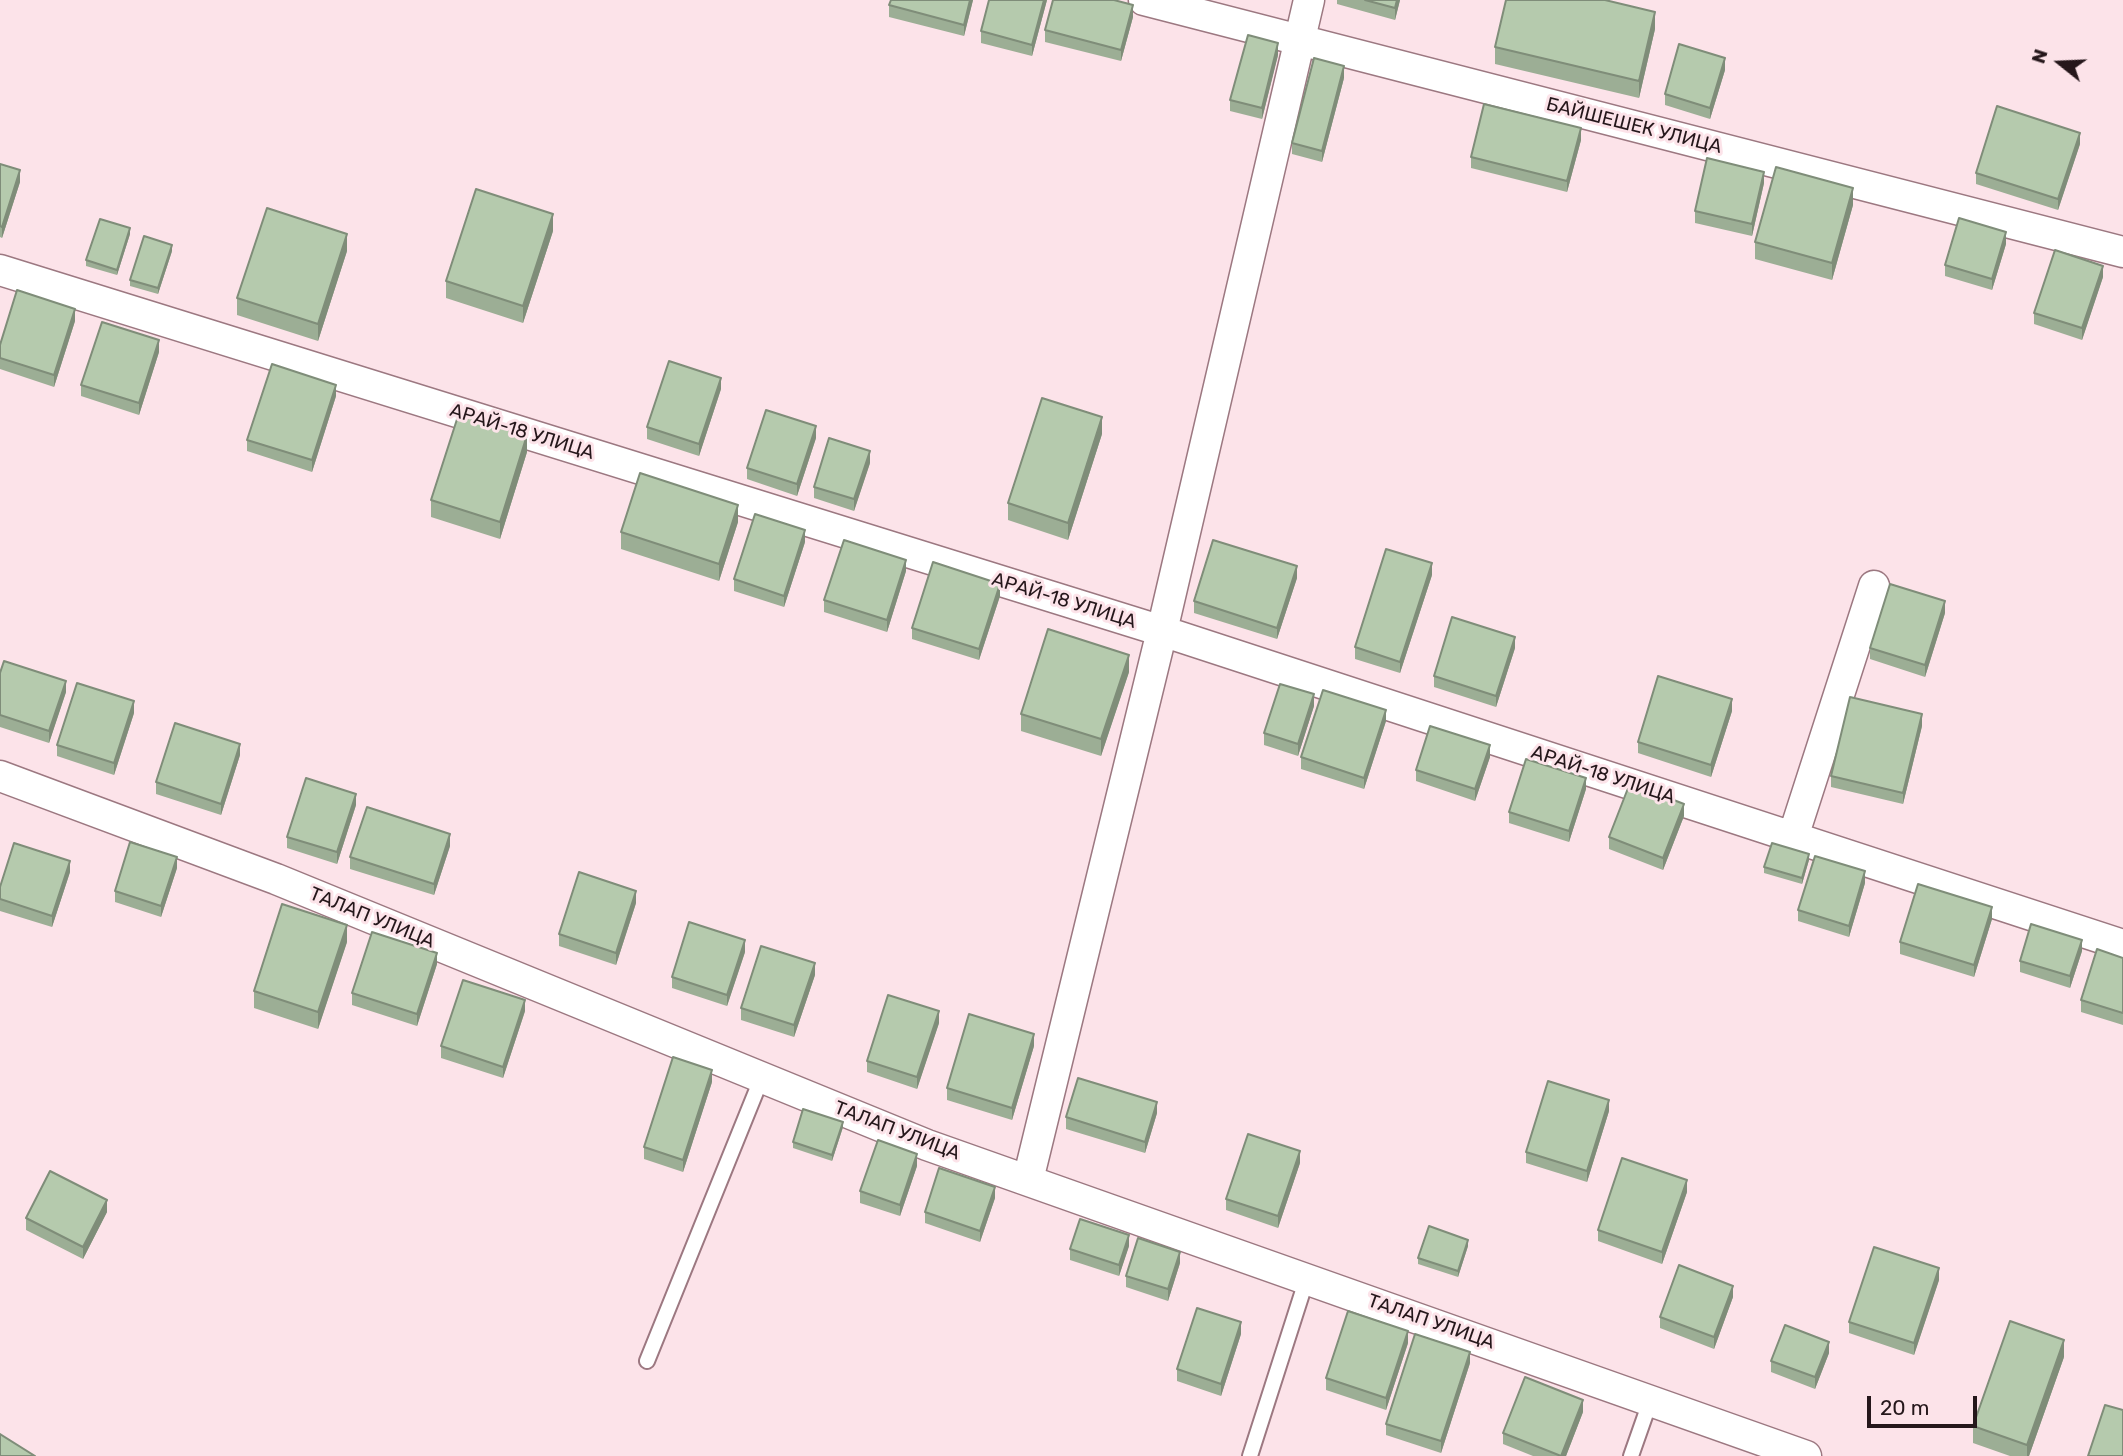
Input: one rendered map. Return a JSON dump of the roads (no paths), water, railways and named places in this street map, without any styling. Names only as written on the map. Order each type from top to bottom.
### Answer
[{"type":"street","name":"БАЙШЕШЕК УЛИЦА","points":[[1144,0],[2123,253]]},
{"type":"street","points":[[1028,1180],[1162,631],[1309,0]]},
{"type":"street","name":"АРАЙ-18 УЛИЦА","points":[[0,270],[1162,631],[2123,945]]},
{"type":"street","points":[[1793,837],[1874,586]]},
{"type":"street","name":"ТАЛАП УЛИЦА","points":[[0,776],[276,879],[928,1145],[1806,1456]]},
{"type":"lane","points":[[647,1362],[762,1077]]},
{"type":"lane","points":[[1250,1456],[1307,1278]]},
{"type":"lane","points":[[1631,1456],[1651,1399]]}]
